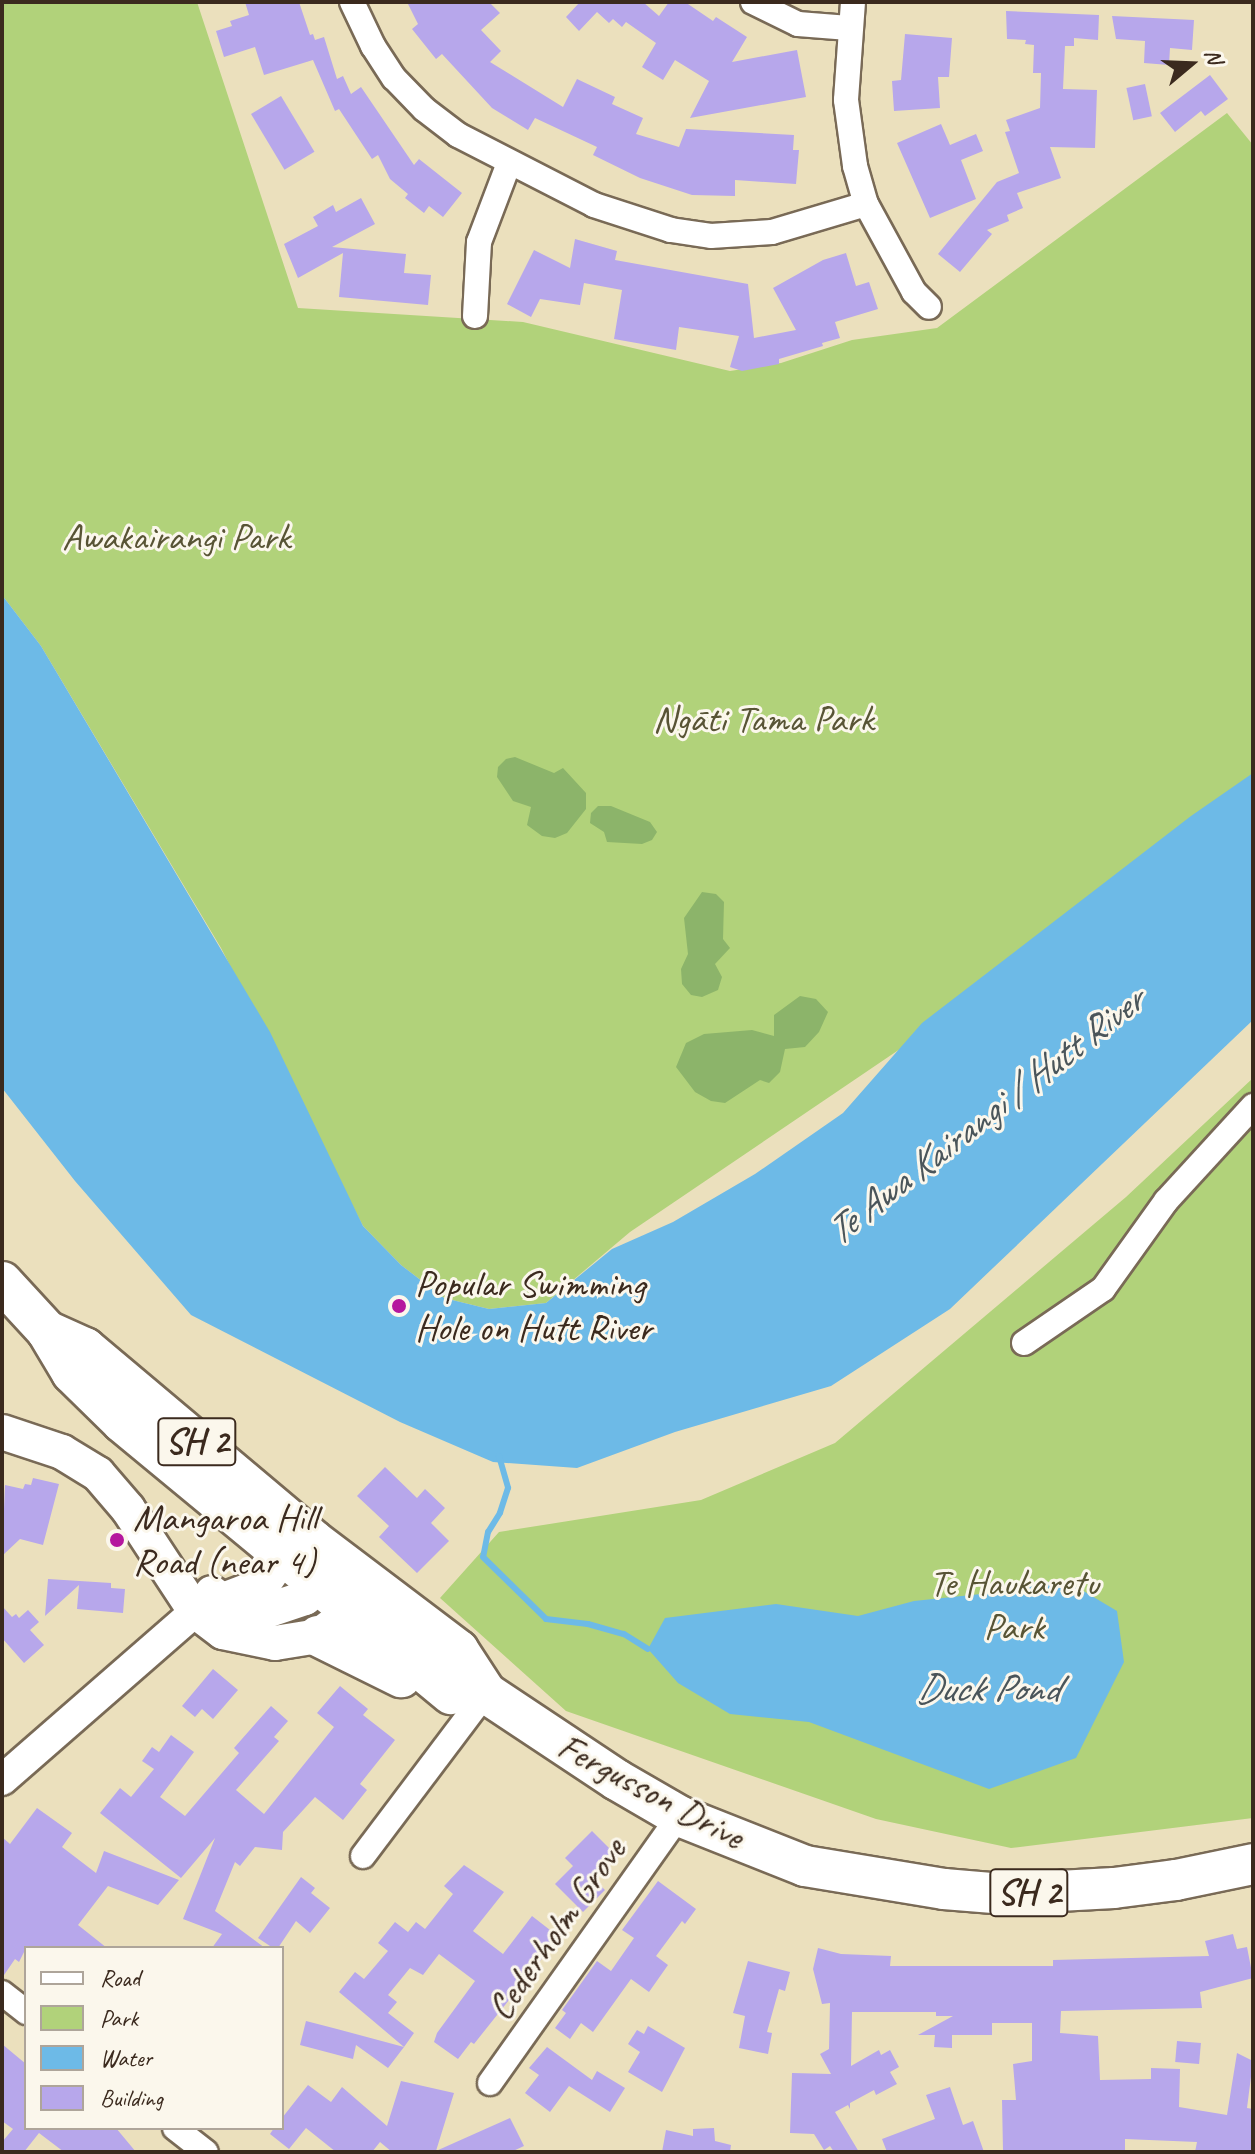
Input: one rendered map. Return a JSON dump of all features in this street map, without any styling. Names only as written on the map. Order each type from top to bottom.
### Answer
[{"type":"highway","name":"SH 2","points":[[2,1282],[47,1331],[72,1373],[122,1422],[279,1556],[346,1586]]},
{"type":"highway","name":"SH 2","points":[[47,1331],[85,1348],[346,1586]]},
{"type":"highway","points":[[211,1603],[255,1591],[279,1556]]},
{"type":"highway","name":"Fergusson Drive","points":[[346,1586],[458,1650],[468,1694],[530,1725],[679,1816],[805,1866],[944,1889],[1003,1894],[1114,1888],[1176,1880],[1253,1864]]},
{"type":"highway","points":[[318,1636],[354,1650],[405,1679],[468,1694]]},
{"type":"main road","points":[[2,1422],[20,1419],[43,1423],[100,1447],[147,1497],[211,1603],[223,1632],[257,1642],[275,1643],[318,1636],[346,1586]]},
{"type":"main road","points":[[2,1432],[62,1452],[98,1474],[211,1603],[243,1612],[260,1613],[346,1586]]},
{"type":"street","points":[[352,2],[373,46],[394,78],[458,135],[594,205],[634,220],[711,236],[772,232],[866,204]]},
{"type":"street","points":[[753,2],[798,24],[849,28]]},
{"type":"street","points":[[853,2],[846,100],[855,166],[866,204],[914,292],[929,307]]},
{"type":"street","points":[[475,316],[479,242],[509,163]]},
{"type":"street","points":[[1024,1343],[1103,1289],[1166,1201],[1253,1106]]},
{"type":"street","points":[[2,1780],[211,1603]]},
{"type":"street","points":[[363,1856],[468,1694]]},
{"type":"street","name":"Cederholm Grove","points":[[490,2083],[679,1816]]},
{"type":"street","points":[[2,1993],[24,2010]]},
{"type":"street","points":[[178,2130],[206,2152]]},
{"type":"green space","name":"Ngāti Tama Park","points":[[2,2],[197,2],[298,308],[523,322],[730,371],[781,363],[852,340],[937,328],[1227,113],[1253,145],[1253,783],[1080,927],[630,1232],[546,1303],[489,1309],[444,1298],[401,1265],[363,1226],[221,948],[41,646],[2,595]]},
{"type":"green space","points":[[515,757],[554,773],[563,768],[586,793],[586,809],[567,833],[555,838],[542,836],[527,825],[531,807],[513,801],[497,777],[498,767],[506,759]]},
{"type":"green space","points":[[598,806],[611,806],[650,822],[657,832],[652,840],[642,844],[607,842],[604,832],[590,823],[591,813]]},
{"type":"green space","points":[[702,892],[716,894],[724,902],[723,939],[730,948],[715,964],[722,977],[718,990],[702,997],[691,995],[682,984],[681,969],[688,954],[684,918]]},
{"type":"green space","points":[[800,996],[816,999],[828,1012],[819,1032],[805,1047],[785,1049],[780,1072],[769,1083],[760,1080],[725,1103],[711,1101],[695,1092],[676,1067],[686,1043],[704,1034],[752,1030],[774,1036],[774,1015]]},
{"type":"green space","name":"Te Haukaretu Park","points":[[1253,1078],[1253,1818],[1011,1848],[876,1819],[566,1711],[440,1598],[499,1532],[701,1500],[835,1443],[1126,1197]]},
{"type":"water","name":"Te Awa Kairangi / Hutt River","points":[[2,595],[41,646],[270,1032],[363,1226],[401,1265],[444,1298],[489,1309],[546,1303],[612,1249],[673,1222],[755,1174],[843,1113],[922,1023],[1191,816],[1253,773],[1253,1020],[950,1309],[831,1386],[675,1432],[577,1468],[493,1462],[400,1422],[191,1315],[75,1181],[2,1088]]},
{"type":"water","name":"Duck Pond","points":[[1046,1582],[1075,1586],[1117,1611],[1124,1662],[1076,1758],[989,1789],[809,1722],[730,1714],[678,1683],[648,1649],[665,1618],[776,1604],[858,1616],[914,1601],[1000,1592]]},
{"type":"building","points":[[245,2],[299,2],[310,35],[313,34],[315,40],[324,37],[337,79],[343,76],[351,94],[361,87],[414,165],[419,159],[462,193],[443,217],[429,206],[424,213],[405,198],[408,194],[390,179],[378,155],[372,159],[339,109],[335,111],[313,60],[264,75],[255,47],[224,57],[216,31],[232,26],[230,21],[249,15]]},
{"type":"building","points":[[407,2],[489,2],[500,13],[481,30],[501,51],[490,62],[563,107],[577,79],[615,97],[612,104],[643,118],[636,134],[679,147],[686,129],[794,135],[793,150],[799,150],[796,184],[735,180],[735,196],[692,195],[640,178],[593,155],[597,147],[535,118],[528,130],[492,108],[442,54],[436,59],[412,29],[418,24]]},
{"type":"building","points":[[580,2],[643,2],[659,16],[669,2],[685,2],[713,21],[716,17],[747,37],[732,62],[797,50],[806,97],[690,118],[709,81],[675,60],[663,80],[642,67],[656,43],[626,22],[622,27],[613,19],[609,23],[597,12],[579,31],[566,17]]},
{"type":"building","points":[[1006,11],[1099,15],[1098,40],[1074,38],[1074,46],[1065,46],[1063,89],[1097,90],[1095,148],[1050,147],[1061,178],[1017,193],[1023,208],[1007,215],[1009,221],[987,230],[992,234],[960,272],[938,254],[997,182],[1019,173],[1005,132],[1010,131],[1006,120],[1040,108],[1041,73],[1033,73],[1034,45],[1025,44],[1026,40],[1007,39]]},
{"type":"building","points":[[1112,16],[1194,20],[1192,50],[1170,48],[1169,65],[1144,63],[1145,41],[1116,39]]},
{"type":"building","points":[[905,34],[952,38],[949,77],[938,77],[940,108],[894,111],[892,81],[901,80]]},
{"type":"building","points":[[1210,75],[1228,99],[1205,116],[1201,111],[1175,132],[1160,113]]},
{"type":"building","points":[[1145,84],[1152,116],[1133,120],[1126,88]]},
{"type":"building","points":[[281,96],[314,152],[284,170],[251,114]]},
{"type":"building","points":[[941,124],[950,145],[976,134],[983,151],[961,160],[976,199],[930,218],[897,143]]},
{"type":"building","points":[[361,198],[375,224],[332,247],[406,254],[404,273],[431,275],[428,305],[339,297],[343,253],[298,278],[284,244],[318,226],[313,217],[333,205],[336,212]]},
{"type":"building","points":[[575,239],[617,251],[615,260],[748,284],[754,338],[796,330],[773,288],[823,260],[846,253],[856,286],[869,282],[878,309],[835,322],[840,338],[822,343],[823,346],[779,359],[779,364],[742,371],[730,367],[739,336],[679,327],[676,350],[614,339],[622,290],[584,283],[580,305],[540,299],[531,317],[507,304],[534,250],[570,268]]},
{"type":"building","points":[[385,1467],[417,1498],[425,1489],[445,1508],[431,1523],[449,1541],[417,1573],[379,1537],[389,1526],[357,1496]]},
{"type":"building","points":[[33,1478],[59,1484],[43,1545],[20,1539],[2,1556],[5,1485],[23,1489],[25,1484],[31,1485]]},
{"type":"building","points":[[48,1579],[111,1583],[111,1588],[125,1589],[123,1613],[77,1609],[79,1585],[45,1616]]},
{"type":"building","points":[[2,1606],[12,1617],[16,1614],[19,1618],[28,1610],[39,1622],[30,1630],[44,1645],[24,1663],[2,1638]]},
{"type":"building","points":[[213,1669],[238,1690],[213,1719],[202,1709],[195,1717],[182,1706]]},
{"type":"building","points":[[340,1686],[368,1709],[363,1715],[395,1740],[360,1784],[367,1790],[343,1820],[315,1797],[283,1832],[282,1850],[255,1847],[240,1866],[235,1862],[215,1911],[262,1946],[213,1946],[222,1934],[183,1919],[215,1838],[181,1878],[100,1813],[120,1788],[131,1797],[154,1769],[142,1761],[152,1747],[159,1752],[171,1735],[194,1752],[160,1797],[185,1816],[239,1753],[234,1748],[271,1706],[288,1721],[274,1737],[279,1741],[236,1790],[264,1814],[334,1727],[317,1713]]},
{"type":"building","points":[[37,1808],[72,1833],[62,1847],[96,1873],[104,1851],[179,1880],[158,1905],[108,1886],[78,1925],[104,1946],[24,1946],[19,1962],[15,1959],[2,1978],[2,1837],[10,1844]]},
{"type":"building","points":[[592,1831],[618,1857],[595,1880],[605,1890],[583,1912],[555,1884],[573,1866],[565,1858]]},
{"type":"building","points":[[464,1865],[504,1892],[473,1931],[503,1954],[532,1916],[559,1937],[474,2044],[471,2042],[458,2059],[434,2042],[437,2033],[475,1981],[439,1954],[423,1975],[410,1968],[388,1995],[397,2002],[388,2013],[414,2033],[404,2047],[339,1992],[355,1972],[364,1979],[388,1951],[378,1943],[395,1922],[408,1932],[416,1922],[425,1929],[453,1894],[444,1886]]},
{"type":"building","points":[[301,1877],[315,1888],[311,1893],[330,1908],[310,1933],[296,1921],[279,1946],[270,1946],[258,1938]]},
{"type":"building","points":[[658,1881],[696,1909],[685,1924],[682,1921],[656,1956],[668,1965],[649,1992],[631,1979],[593,2032],[581,2023],[570,2039],[555,2028],[566,2013],[562,2010],[597,1961],[611,1971],[634,1938],[622,1930]]},
{"type":"building","points":[[1233,1934],[1237,1949],[1247,1947],[1253,1978],[1200,1992],[1202,2008],[1061,2011],[1060,2033],[1098,2036],[1100,2080],[1151,2079],[1151,2068],[1180,2069],[1179,2107],[1227,2115],[1237,2053],[1253,2061],[1247,2108],[1253,2109],[1253,2152],[1195,2152],[1197,2142],[1125,2139],[1125,2152],[1003,2151],[1002,2100],[1016,2100],[1013,2064],[1032,2061],[1032,2023],[992,2023],[992,2035],[952,2035],[952,2048],[934,2047],[935,2035],[918,2035],[953,2016],[936,2016],[936,2012],[852,2012],[851,2066],[879,2050],[881,2055],[890,2050],[899,2067],[890,2072],[897,2084],[876,2095],[874,2090],[850,2103],[850,2109],[848,2105],[835,2112],[859,2152],[834,2152],[830,2146],[824,2150],[814,2134],[790,2133],[792,2073],[831,2074],[820,2054],[829,2049],[830,2003],[822,2004],[813,1969],[818,1948],[841,1954],[891,1956],[890,1966],[1053,1966],[1053,1960],[1209,1956],[1205,1941]]},
{"type":"building","points":[[748,1961],[790,1972],[785,1991],[779,1989],[767,2032],[772,2033],[768,2054],[739,2048],[745,2016],[733,2013]]},
{"type":"building","points":[[306,2021],[404,2047],[388,2068],[356,2045],[353,2059],[300,2045]]},
{"type":"building","points":[[648,2026],[685,2048],[662,2092],[628,2072],[640,2052],[628,2044],[637,2030],[644,2034]]},
{"type":"building","points":[[1177,2041],[1201,2043],[1199,2064],[1175,2062]]},
{"type":"building","points":[[2,2044],[24,2062],[24,2130],[118,2130],[136,2152],[64,2152],[39,2133],[24,2152],[2,2152],[2,2142],[13,2129],[2,2121]]},
{"type":"building","points":[[547,2047],[592,2080],[597,2071],[625,2088],[610,2112],[569,2086],[550,2112],[525,2093],[539,2075],[529,2068]]},
{"type":"building","points":[[401,2081],[454,2093],[436,2151],[510,2118],[524,2146],[511,2152],[392,2152],[380,2142],[372,2152],[336,2152],[306,2128],[289,2149],[270,2134],[273,2130],[284,2130],[284,2115],[308,2085],[331,2102],[342,2087],[387,2126]]},
{"type":"building","points":[[950,2087],[963,2125],[973,2121],[984,2152],[887,2152],[882,2139],[935,2119],[926,2095]]},
{"type":"building","points":[[714,2128],[715,2141],[731,2145],[730,2152],[662,2152],[666,2130],[693,2136],[693,2129]]},
{"type":"waterway","points":[[499,1456],[508,1488],[500,1513],[488,1532],[483,1557],[546,1619],[588,1624],[624,1634],[648,1649]]},
{"type":"place","name":"Popular Swimming Hole on Hutt River","points":[[399,1306]]},
{"type":"place","name":"Mangaroa Hill Road (near 4)","points":[[117,1540]]},
{"type":"park label","name":"Awakairangi Park","points":[[176,537]]}]
